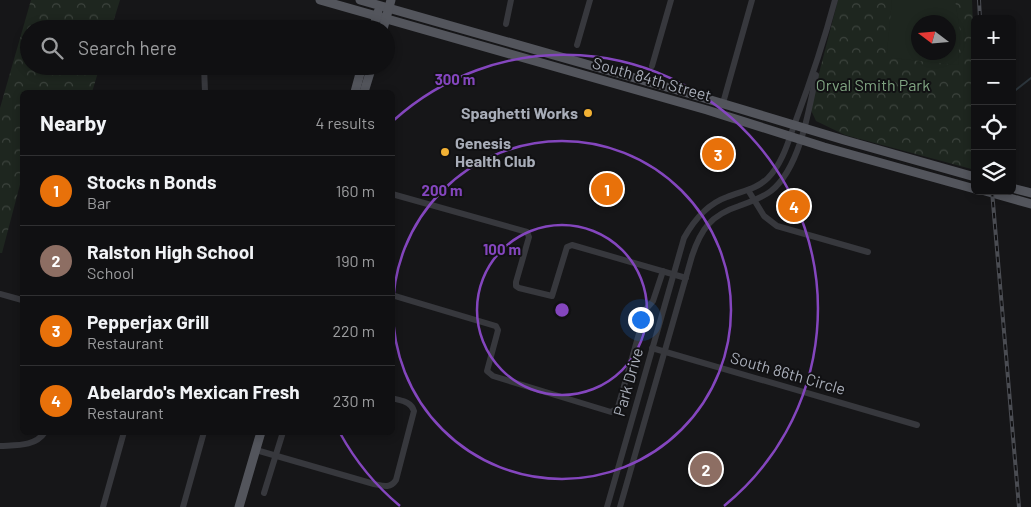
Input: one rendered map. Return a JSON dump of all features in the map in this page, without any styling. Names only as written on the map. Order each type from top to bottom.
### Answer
[{"type":"main road","name":"South 84th Street","points":[[320,0],[393,20]]},
{"type":"main road","name":"South 84th Street","points":[[360,0],[385,3],[971,176]]},
{"type":"main road","points":[[376,20],[385,3]]},
{"type":"main road","points":[[385,3],[386,18]]},
{"type":"main road","name":"South 84th Street","points":[[395,21],[971,187]]},
{"type":"main road","points":[[356,90],[360,75]]},
{"type":"main road","points":[[365,90],[369,75]]},
{"type":"main road","points":[[1016,189],[1031,193]]},
{"type":"main road","points":[[999,195],[1031,204]]},
{"type":"main road","points":[[239,507],[260,435]]},
{"type":"street","points":[[506,24],[512,0]]},
{"type":"street","points":[[577,45],[590,0]]},
{"type":"street","points":[[652,66],[671,0]]},
{"type":"street","points":[[723,103],[752,0]]},
{"type":"street","name":"Park Drive","points":[[620,507],[698,239],[709,222],[726,211],[754,200],[770,191],[780,181],[791,163],[800,139],[799,126],[835,0]]},
{"type":"street","points":[[204,75],[204,90]]},
{"type":"street","name":"Park Drive","points":[[607,507],[684,238],[700,215],[718,201],[748,190],[769,177],[780,160],[790,136],[799,126]]},
{"type":"street","points":[[748,190],[768,220],[777,226],[868,252]]},
{"type":"street","points":[[395,195],[527,232],[529,234],[516,286],[552,296],[568,245],[686,278]]},
{"type":"street","points":[[395,296],[494,324],[497,327],[497,334],[488,373],[492,376],[611,412],[618,407],[646,309],[653,301],[663,271]]},
{"type":"street","points":[[0,294],[20,299]]},
{"type":"street","name":"South 86th Circle","points":[[652,348],[917,425]]},
{"type":"street","points":[[256,450],[385,487],[395,482],[414,414],[411,405],[395,399]]},
{"type":"street","points":[[0,446],[30,444],[42,435]]},
{"type":"street","points":[[103,507],[123,435]]},
{"type":"street","points":[[183,507],[203,435]]},
{"type":"street","points":[[264,493],[281,435]]},
{"type":"green space","points":[[31,0],[120,0],[114,20],[25,20]]},
{"type":"green space","name":"Orval Smith Park","points":[[838,0],[972,0],[971,169],[845,135],[816,121],[810,108]]},
{"type":"green space","points":[[892,0],[955,0],[960,30],[958,65],[892,58],[887,52]]},
{"type":"green space","points":[[20,38],[20,75],[97,75],[93,90],[20,90],[20,185],[2,253],[0,253],[0,108]]},
{"type":"waterway","points":[[1016,90],[1031,78]]},
{"type":"railway","points":[[979,0],[980,15]]},
{"type":"railway","points":[[992,195],[1019,507]]},
{"type":"place","name":"Spaghetti Works","points":[[588,113]]},
{"type":"place","name":"Genesis Health Club","points":[[445,152]]},
{"type":"place","name":"Pepperjax Grill","points":[[718,154]]},
{"type":"place","name":"Stocks n Bonds","points":[[607,189]]},
{"type":"place","name":"Abelardo's Mexican Fresh","points":[[794,206]]},
{"type":"place","name":"Ralston High School","points":[[706,469]]}]
